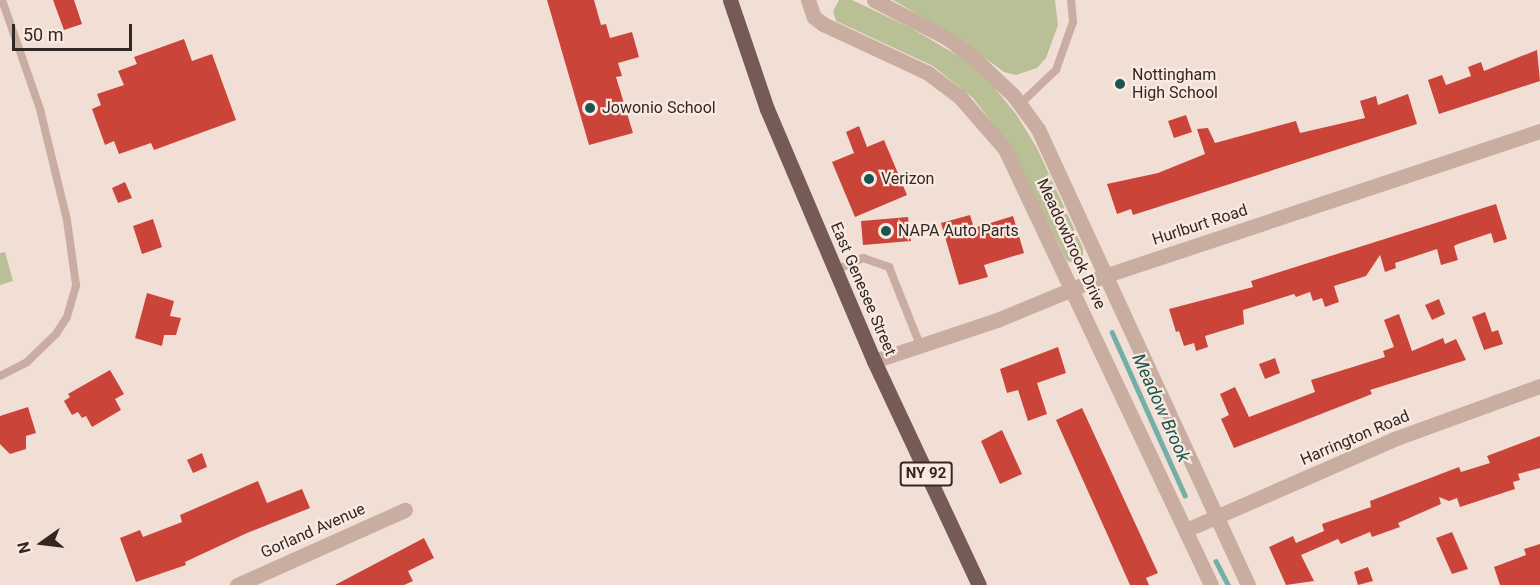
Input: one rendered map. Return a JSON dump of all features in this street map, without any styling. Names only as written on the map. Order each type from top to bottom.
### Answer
[{"type":"main road","name":"East Genesee Street","points":[[730,0],[768,109],[874,361],[979,585]]},
{"type":"street","name":"Meadowbrook Drive","points":[[808,0],[814,17],[823,24],[928,73],[960,96],[983,119],[1005,149],[1211,585]]},
{"type":"street","name":"Meadowbrook Drive","points":[[874,0],[947,38],[975,59],[1020,104],[1038,129],[1248,585]]},
{"type":"street","name":"Hurlburt Road","points":[[874,361],[1072,290],[1104,276],[1540,131]]},
{"type":"street","name":"Harrington Road","points":[[1186,530],[1394,440],[1540,386]]},
{"type":"street","name":"Gorland Avenue","points":[[237,585],[405,510]]},
{"type":"lane","points":[[0,376],[27,362],[56,334],[67,317],[76,285],[67,220],[40,109],[2,0]]},
{"type":"lane","points":[[1020,104],[1056,70],[1073,22],[1071,0]]},
{"type":"lane","points":[[836,270],[863,258],[890,267],[920,345]]},
{"type":"green space","points":[[839,0],[852,0],[911,28],[967,61],[988,80],[1016,114],[1037,148],[1083,248],[1083,258],[1074,263],[1067,261],[1010,146],[973,98],[933,66],[836,21],[833,11]]},
{"type":"green space","points":[[893,0],[1055,0],[1058,25],[1046,58],[1037,68],[1016,75],[1004,72],[959,39]]},
{"type":"green space","points":[[5,252],[13,281],[0,285],[0,253]]},
{"type":"building","points":[[53,0],[74,0],[82,24],[64,30]]},
{"type":"building","points":[[547,0],[594,0],[601,25],[606,24],[610,38],[632,32],[639,57],[618,63],[622,76],[616,77],[633,133],[589,145]]},
{"type":"building","points":[[184,39],[192,61],[212,54],[236,120],[154,150],[151,143],[119,154],[114,141],[105,145],[92,109],[101,105],[97,94],[124,85],[118,71],[137,64],[134,57]]},
{"type":"building","points":[[1537,50],[1540,81],[1439,114],[1428,80],[1442,75],[1446,85],[1471,76],[1468,67],[1481,62],[1484,71]]},
{"type":"building","points":[[1408,94],[1417,124],[1133,215],[1131,209],[1117,214],[1107,184],[1158,173],[1205,154],[1197,129],[1208,128],[1215,143],[1296,121],[1300,133],[1365,118],[1360,101],[1376,96],[1378,105]]},
{"type":"building","points":[[1186,115],[1192,132],[1174,138],[1168,121]]},
{"type":"building","name":"Verizon","points":[[859,126],[867,147],[884,140],[907,195],[855,217],[832,162],[854,153],[846,132]]},
{"type":"building","points":[[125,182],[132,198],[118,203],[112,188]]},
{"type":"building","points":[[1496,204],[1507,239],[1494,243],[1491,233],[1458,244],[1454,246],[1458,260],[1441,265],[1437,249],[1395,263],[1396,268],[1385,272],[1380,255],[1366,276],[1334,286],[1339,302],[1325,307],[1322,298],[1313,301],[1310,292],[1296,297],[1294,294],[1243,310],[1244,324],[1205,336],[1208,347],[1196,351],[1194,343],[1184,346],[1179,331],[1176,332],[1169,309],[1253,287],[1251,281]]},
{"type":"building","points":[[970,215],[974,228],[1013,216],[1024,253],[984,265],[988,277],[959,285],[941,223]]},
{"type":"building","name":"NAPA Auto Parts","points":[[908,217],[911,241],[863,245],[861,221]]},
{"type":"building","points":[[153,219],[162,247],[142,254],[133,226]]},
{"type":"building","points":[[147,293],[174,301],[170,316],[181,318],[176,335],[164,335],[162,346],[135,338]]},
{"type":"building","points":[[1439,299],[1445,314],[1432,320],[1425,305]]},
{"type":"building","points":[[1485,312],[1492,332],[1498,330],[1503,344],[1484,350],[1472,317]]},
{"type":"building","points":[[1399,314],[1412,351],[1443,338],[1445,344],[1456,339],[1466,360],[1370,390],[1372,394],[1234,448],[1221,419],[1229,415],[1220,394],[1235,387],[1249,417],[1315,392],[1311,380],[1385,357],[1383,351],[1394,347],[1384,320]]},
{"type":"building","points":[[1058,347],[1066,373],[1037,383],[1047,414],[1028,421],[1018,390],[1007,393],[1000,369]]},
{"type":"building","points":[[1275,358],[1280,373],[1265,379],[1259,364]]},
{"type":"building","points":[[110,370],[124,394],[115,399],[121,410],[92,427],[86,416],[82,418],[78,412],[72,415],[64,401],[70,397],[68,394]]},
{"type":"building","points":[[28,407],[36,433],[26,436],[26,449],[10,454],[0,444],[0,416]]},
{"type":"building","points":[[1082,408],[1158,573],[1146,578],[1149,585],[1130,585],[1056,420]]},
{"type":"building","points":[[1002,430],[1022,474],[1000,484],[981,441]]},
{"type":"building","points":[[1540,436],[1540,468],[1518,474],[1520,480],[1513,482],[1515,489],[1460,507],[1457,498],[1449,501],[1439,497],[1441,504],[1398,523],[1400,527],[1372,537],[1370,532],[1341,544],[1338,539],[1301,555],[1314,581],[1286,585],[1269,547],[1293,536],[1296,543],[1324,531],[1322,524],[1371,507],[1370,501],[1459,467],[1461,472],[1490,463],[1487,456]]},
{"type":"building","points":[[202,453],[207,467],[193,473],[187,460]]},
{"type":"building","points":[[258,481],[267,503],[302,489],[310,508],[247,533],[185,562],[186,565],[136,582],[120,538],[140,530],[143,537],[182,522],[180,515]]},
{"type":"building","points":[[1452,532],[1468,569],[1452,574],[1436,538]]},
{"type":"building","points":[[424,538],[434,558],[408,571],[413,581],[404,585],[335,585]]},
{"type":"building","points":[[1540,544],[1540,585],[1500,585],[1494,567],[1526,555],[1524,549]]},
{"type":"building","points":[[1368,567],[1373,581],[1358,585],[1354,572]]},
{"type":"waterway","name":"Meadow Brook","points":[[1112,332],[1185,495]]},
{"type":"waterway","name":"Meadow Brook","points":[[1216,561],[1228,585]]},
{"type":"place","name":"Nottingham High School","points":[[1120,84]]},
{"type":"place","name":"Jowonio School","points":[[590,108]]},
{"type":"place","name":"Verizon","points":[[869,179]]},
{"type":"place","name":"NAPA Auto Parts","points":[[886,231]]}]
